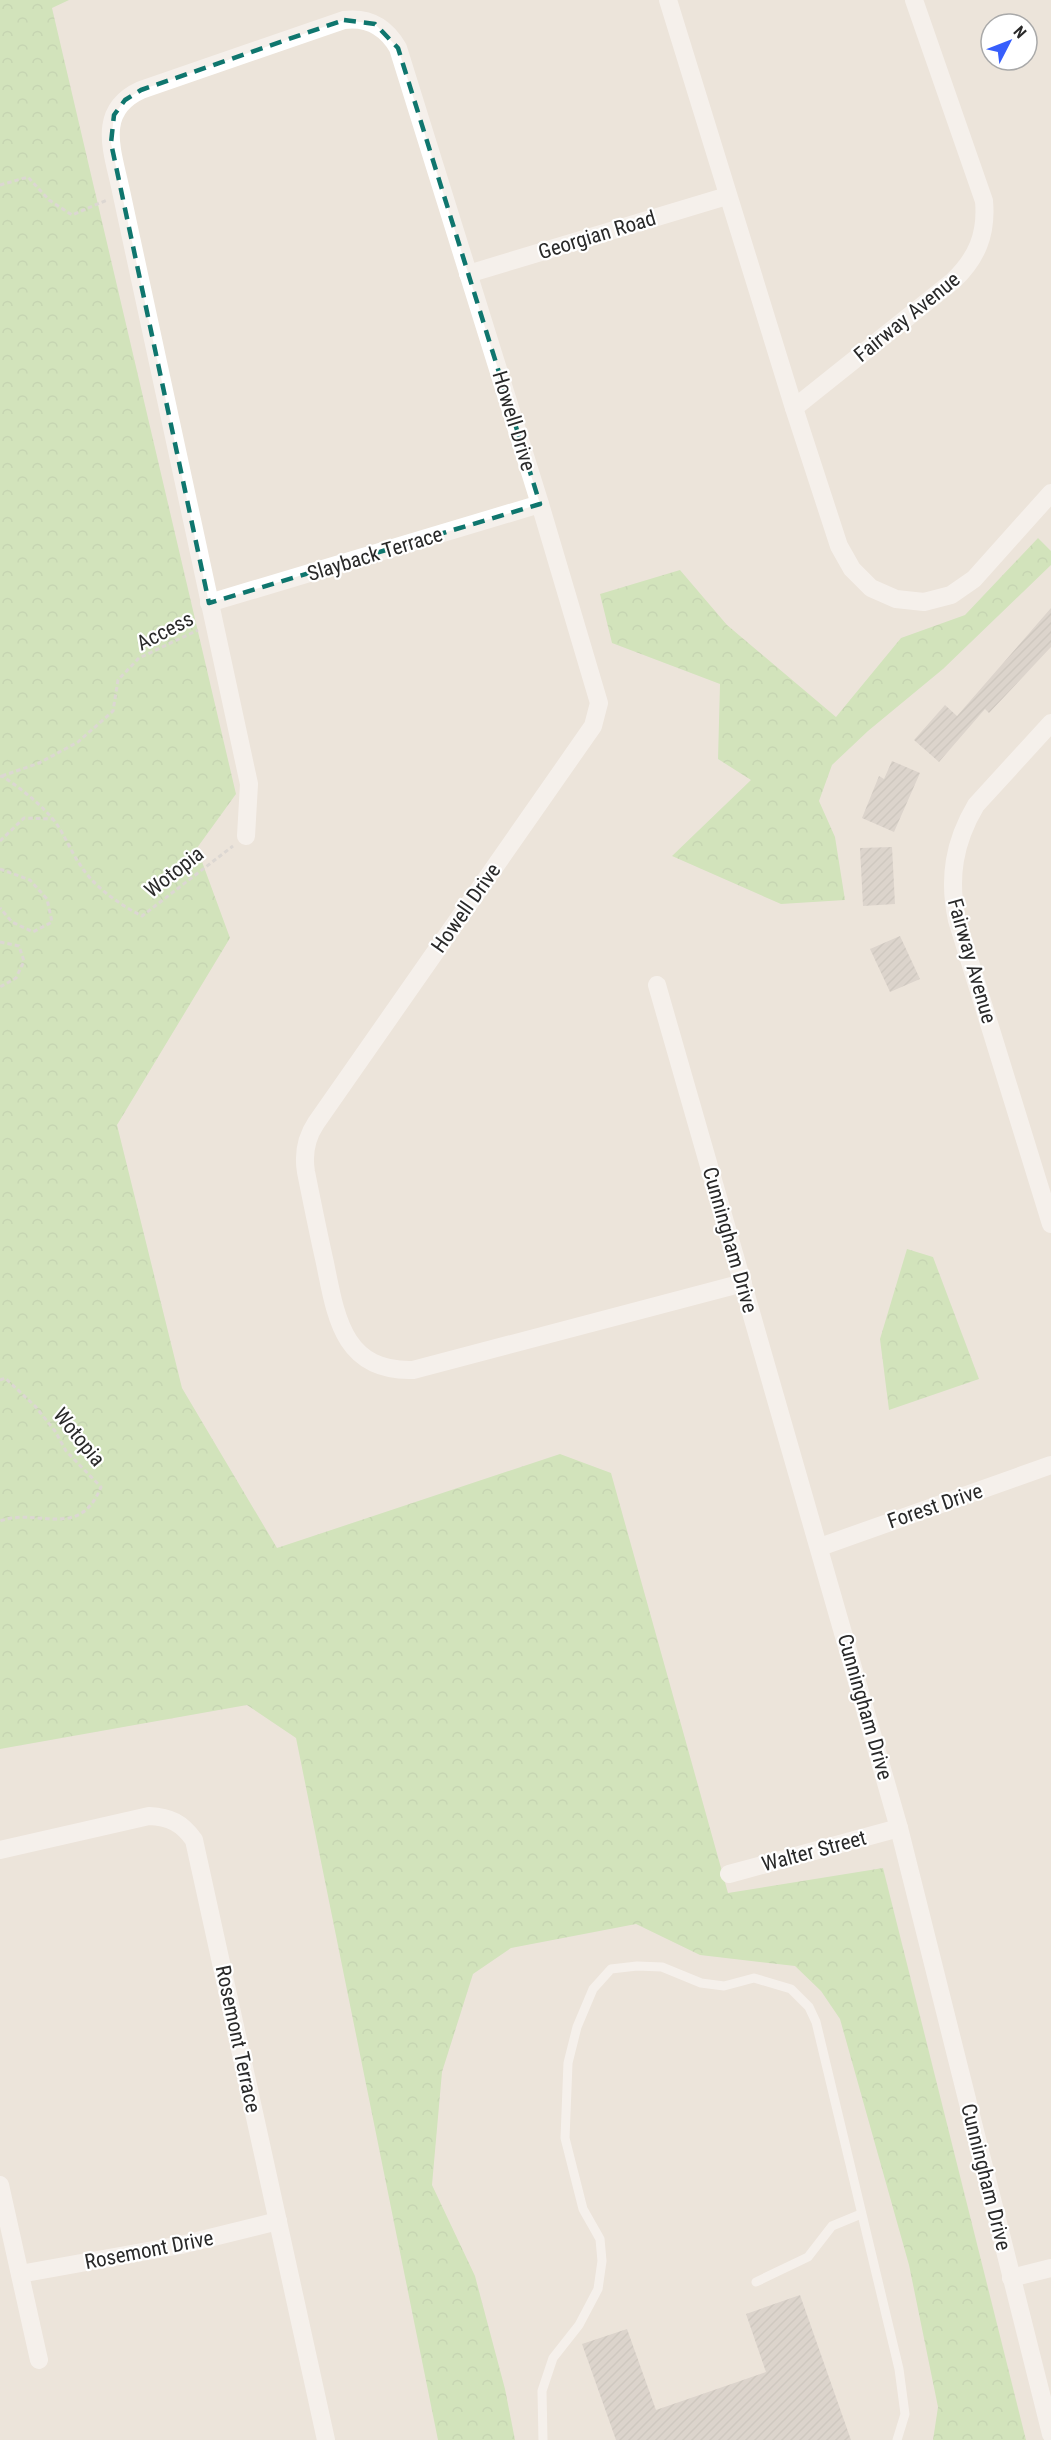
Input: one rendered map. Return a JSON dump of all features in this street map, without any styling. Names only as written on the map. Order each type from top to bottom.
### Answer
[{"type":"street","points":[[668,0],[727,196],[844,558],[871,588],[896,599],[924,602],[951,595],[974,579],[1051,493]]},
{"type":"street","name":"Fairway Avenue","points":[[794,408],[953,281],[973,258],[982,238],[985,216],[984,201],[914,0]]},
{"type":"street","name":"Howell Drive","points":[[246,836],[249,784],[121,191],[110,133],[111,124],[118,107],[133,94],[344,20],[365,20],[382,28],[398,48],[540,504],[597,696],[597,718],[308,1138],[304,1155],[306,1172],[336,1316],[348,1341],[368,1359],[390,1368],[413,1370],[743,1283]]},
{"type":"street","name":"Georgian Road","points":[[468,274],[727,196]]},
{"type":"street","name":"Slayback Terrace","points":[[209,603],[540,504]]},
{"type":"street","name":"Fairway Avenue","points":[[1051,723],[987,792],[972,812],[956,850],[952,885],[957,920],[1051,1224]]},
{"type":"street","name":"Cunningham Drive","points":[[657,985],[899,1828],[1051,2434]]},
{"type":"street","name":"Forest Drive","points":[[820,1547],[1051,1465]]},
{"type":"street","name":"Rosemont Terrace","points":[[0,1850],[149,1816],[163,1816],[176,1821],[194,1840],[326,2440]]},
{"type":"street","name":"Walter Street","points":[[729,1874],[899,1828]]},
{"type":"street","points":[[0,2185],[39,2360]]},
{"type":"street","name":"Rosemont Drive","points":[[20,2274],[181,2245],[278,2221]]},
{"type":"street","points":[[1011,2278],[1051,2268]]},
{"type":"lane","points":[[543,2440],[542,2391],[553,2358],[579,2325],[598,2289],[602,2261],[600,2239],[583,2209],[565,2138],[568,2063],[578,2027],[593,1989],[611,1969],[637,1966],[662,1967],[701,1983],[724,1986],[754,1978],[791,1989],[809,2007],[816,2022],[899,2369],[904,2414],[897,2440]]},
{"type":"lane","points":[[756,2282],[808,2257],[832,2226],[861,2214]]},
{"type":"path","points":[[0,185],[28,177],[49,200],[72,215],[98,205],[121,191]]},
{"type":"path","name":"Access","points":[[1,776],[39,763],[78,742],[113,711],[118,681],[139,658],[214,624]]},
{"type":"path","name":"Wotopia","points":[[1,776],[29,794],[53,819],[81,867],[97,885],[119,904],[142,916],[246,836]]},
{"type":"path","points":[[0,841],[24,818],[53,819]]},
{"type":"path","points":[[0,869],[30,880],[47,899],[52,922],[33,932],[12,922],[0,908]]},
{"type":"path","points":[[0,942],[19,946],[24,961],[16,978],[0,987]]},
{"type":"path","name":"Wotopia","points":[[0,1380],[5,1378],[35,1406],[55,1431],[66,1451],[101,1486],[97,1496],[77,1517],[61,1519],[9,1517],[0,1521]]},
{"type":"highlighted area","points":[[344,20],[375,24],[398,48],[540,504],[209,603],[111,143],[114,115],[125,100],[141,90]]},
{"type":"green space","points":[[0,0],[69,0],[52,8],[236,794],[197,848],[230,938],[117,1125],[182,1388],[277,1548],[560,1454],[611,1473],[728,1893],[883,1868],[1026,2440],[933,2440],[938,2407],[909,2265],[840,2019],[821,1991],[795,1966],[700,1955],[636,1924],[511,1948],[473,1974],[442,2072],[432,2185],[475,2276],[505,2389],[515,2440],[438,2440],[296,1738],[247,1705],[0,1749]]},
{"type":"green space","points":[[1038,538],[1051,551],[1051,565],[943,669],[868,731],[832,765],[819,801],[835,837],[845,900],[781,904],[672,856],[751,780],[718,759],[720,684],[612,643],[600,594],[680,570],[727,625],[836,717],[901,638],[965,615]]},
{"type":"green space","points":[[907,1249],[933,1257],[979,1379],[889,1410],[880,1339]]},
{"type":"building","points":[[1051,608],[1051,647],[989,713],[985,709],[939,762],[914,740],[945,705],[957,716]]},
{"type":"building","points":[[892,761],[920,773],[894,832],[862,818],[879,776],[884,779]]},
{"type":"building","points":[[892,847],[895,904],[863,906],[860,848]]},
{"type":"building","points":[[900,936],[920,979],[890,992],[870,949]]},
{"type":"building","points":[[800,2295],[851,2440],[616,2440],[582,2344],[627,2329],[656,2410],[766,2372],[746,2314]]}]
